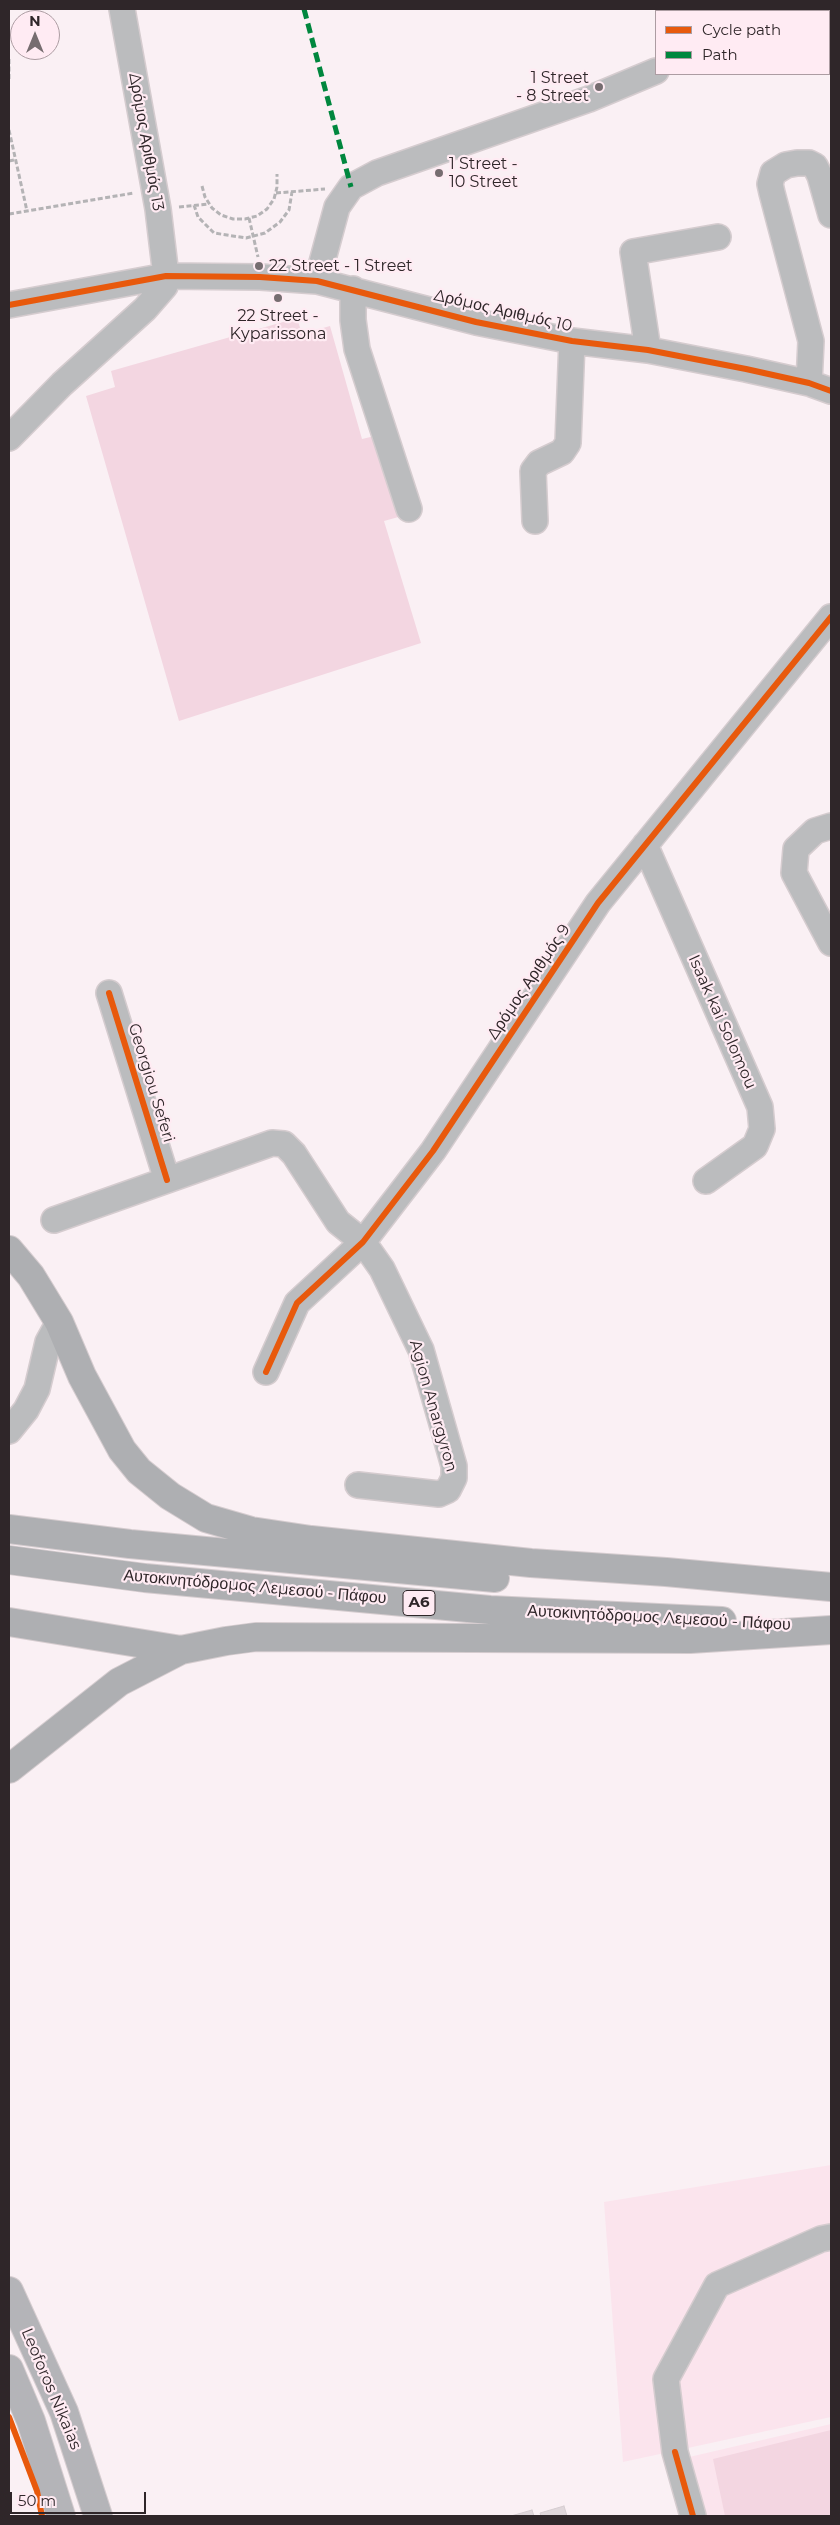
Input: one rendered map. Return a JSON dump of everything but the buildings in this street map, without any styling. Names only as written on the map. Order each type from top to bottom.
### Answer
[{"type":"highway","points":[[9,1250],[31,1276],[59,1322],[82,1376],[122,1450],[139,1471],[170,1496],[206,1518],[251,1531],[311,1540],[531,1563],[666,1572],[831,1588]]},
{"type":"highway","name":"Αυτοκινητόδρομος Λεμεσού - Πάφου","points":[[9,1529],[130,1544],[514,1580],[673,1587],[831,1588]]},
{"type":"highway","name":"Αυτοκινητόδρομος Λεμεσού - Πάφου","points":[[9,1560],[144,1578],[490,1610],[831,1629]]},
{"type":"highway","points":[[9,1622],[181,1650]]},
{"type":"highway","points":[[9,1769],[119,1682],[181,1650],[256,1637],[690,1639],[831,1629]]},
{"type":"main road","name":"Leoforos Nikaias","points":[[9,2291],[64,2412],[98,2516]]},
{"type":"main road","name":"Leoforos Nikaias","points":[[9,2369],[31,2421],[57,2512]]},
{"type":"street","name":"Δρόμος Αριθμός 13","points":[[122,9],[156,199],[166,276]]},
{"type":"street","points":[[317,280],[337,207],[350,187],[377,173],[589,98],[655,71]]},
{"type":"street","points":[[820,387],[821,339],[772,194],[770,184],[773,173],[786,165],[797,163],[809,163],[815,166],[820,176],[831,215]]},
{"type":"street","points":[[648,350],[633,252],[718,237]]},
{"type":"street","points":[[9,438],[62,384],[144,309],[165,286],[166,276]]},
{"type":"street","name":"Δρόμος Αριθμός 10","points":[[9,305],[166,276],[317,280],[476,322],[572,341],[648,350],[820,387]]},
{"type":"street","points":[[353,289],[353,320],[356,349],[409,509]]},
{"type":"street","points":[[535,521],[533,471],[539,463],[562,452],[568,444],[572,341]]},
{"type":"street","name":"Δρόμος Αριθμός 9","points":[[266,1372],[297,1303],[363,1242],[433,1151],[598,903],[831,617]]},
{"type":"street","points":[[831,826],[815,832],[796,849],[794,873],[831,943]]},
{"type":"street","name":"Isaak kai Solomou","points":[[645,845],[760,1107],[762,1129],[755,1146],[706,1181]]},
{"type":"street","name":"Georgiou Seferi","points":[[109,993],[167,1180]]},
{"type":"street","name":"Agion Anargyron","points":[[167,1180],[272,1143],[284,1144],[294,1154],[338,1222],[363,1242],[382,1268],[421,1350],[454,1466],[454,1478],[448,1490],[439,1494],[358,1485]]},
{"type":"street","points":[[54,1220],[167,1180]]},
{"type":"street","points":[[9,1431],[26,1410],[37,1389],[48,1342],[59,1322]]},
{"type":"street","points":[[693,2516],[675,2452],[666,2380],[716,2285],[820,2239],[831,2237]]},
{"type":"path","points":[[9,59],[9,81]]},
{"type":"path","points":[[9,130],[14,160],[27,211]]},
{"type":"path","points":[[9,161],[14,160]]},
{"type":"path","points":[[202,186],[209,204],[221,215],[233,219],[248,218],[257,216],[267,208],[276,193],[277,174]]},
{"type":"path","points":[[276,193],[350,187]]},
{"type":"path","points":[[194,206],[198,217],[214,233],[246,238],[265,233],[280,222],[289,210],[292,192]]},
{"type":"path","points":[[9,214],[156,199],[194,206],[209,204]]},
{"type":"path","points":[[248,218],[260,277]]},
{"type":"shaded area","points":[[297,318],[302,334],[330,326],[362,439],[379,435],[402,516],[384,521],[421,643],[179,721],[86,396],[115,387],[111,371]]},
{"type":"shaded area","points":[[831,2165],[831,2417],[623,2462],[604,2202]]},
{"type":"shaded area","points":[[831,2424],[831,2516],[700,2516],[685,2458]]},
{"type":"shaded area","points":[[831,2430],[831,2516],[725,2516],[713,2459]]},
{"type":"marked path","points":[[304,9],[351,187]]},
{"type":"cycle path","points":[[9,305],[166,276],[260,277],[317,281],[476,322],[572,341],[648,350],[746,369],[809,383],[831,391]]},
{"type":"cycle path","points":[[266,1372],[297,1303],[363,1242],[433,1151],[598,903],[831,617]]},
{"type":"cycle path","points":[[109,993],[167,1180]]},
{"type":"cycle path","points":[[9,2417],[37,2491],[42,2516]]},
{"type":"cycle path","points":[[675,2452],[693,2516]]},
{"type":"place","name":"1 Street - 8 Street","points":[[599,87]]},
{"type":"place","name":"1 Street - 10 Street","points":[[439,173]]},
{"type":"place","name":"22 Street - 1 Street","points":[[259,266]]},
{"type":"place","name":"22 Street - Kyparissona","points":[[278,298]]}]
